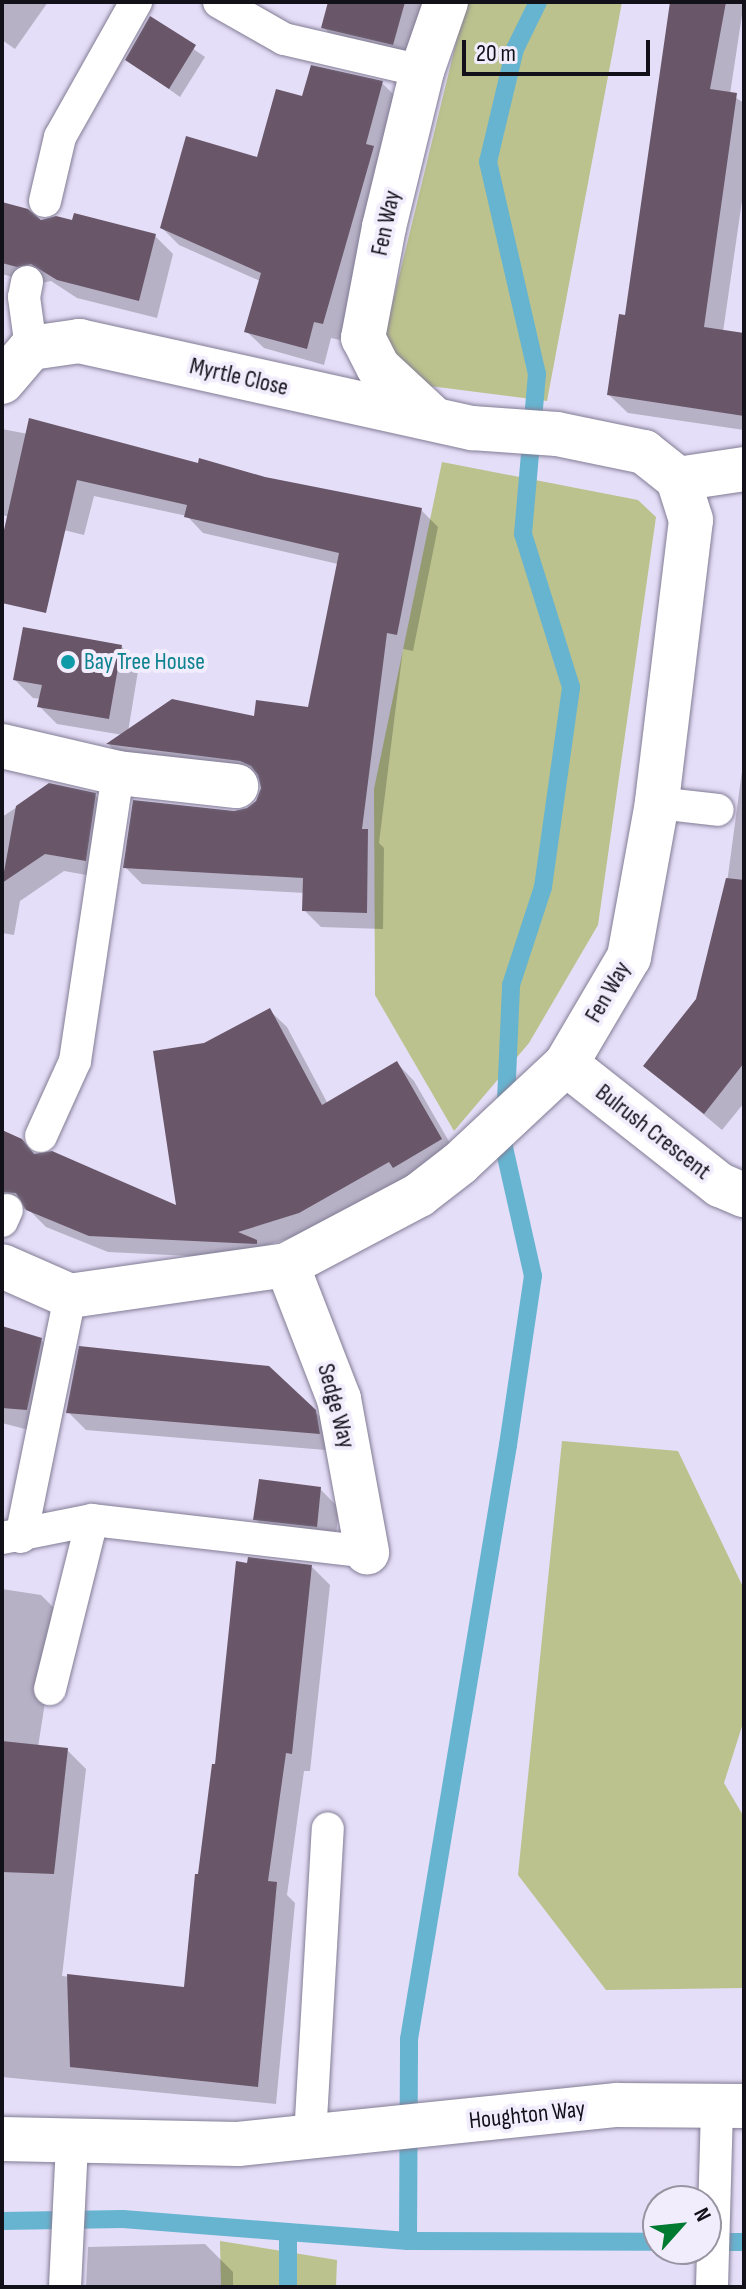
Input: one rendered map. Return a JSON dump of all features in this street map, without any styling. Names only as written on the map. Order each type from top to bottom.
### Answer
[{"type":"street","name":"Fen Way","points":[[435,420],[378,367],[363,338],[384,227],[422,71],[446,2]]},
{"type":"street","name":"Myrtle Close","points":[[31,348],[79,341],[435,420],[497,430],[557,434],[644,452],[678,479]]},
{"type":"street","points":[[2,382],[31,348]]},
{"type":"street","points":[[678,479],[744,469]]},
{"type":"street","name":"Fen Way","points":[[70,1296],[287,1265],[419,1195],[459,1164],[566,1064],[629,957],[657,803],[691,520],[678,479]]},
{"type":"street","points":[[2,746],[118,773],[236,786]]},
{"type":"street","name":"Bulrush Crescent","points":[[566,1064],[720,1185],[744,1195]]},
{"type":"street","name":"Sedge Way","points":[[287,1265],[339,1399],[367,1552]]},
{"type":"street","points":[[2,1266],[70,1296]]},
{"type":"street","name":"Houghton Way","points":[[2,2139],[238,2144],[617,2105],[731,2106]]},
{"type":"lane","points":[[45,201],[60,137],[136,2]]},
{"type":"lane","points":[[219,2],[284,39],[422,71]]},
{"type":"lane","points":[[27,282],[24,297],[31,348]]},
{"type":"lane","points":[[41,1136],[75,1061],[118,773]]},
{"type":"lane","points":[[657,803],[718,810]]},
{"type":"lane","points":[[70,1296],[11,1537],[92,1520],[367,1552]]},
{"type":"lane","points":[[50,1689],[92,1520]]},
{"type":"lane","points":[[310,2137],[328,1829]]},
{"type":"lane","points":[[712,2287],[715,2178],[731,2106]]},
{"type":"lane","points":[[65,2287],[72,2142]]},
{"type":"green space","points":[[466,2],[622,2],[547,401],[414,384],[384,338]]},
{"type":"green space","points":[[442,462],[638,500],[656,517],[598,925],[529,1043],[454,1131],[375,995],[374,789]]},
{"type":"green space","points":[[562,1441],[678,1451],[744,1589],[744,1720],[724,1783],[744,1817],[744,1988],[606,1990],[518,1875]]},
{"type":"green space","points":[[220,2241],[337,2260],[336,2287],[221,2287]]},
{"type":"building","points":[[328,2],[405,2],[393,45],[321,28]]},
{"type":"building","points":[[670,2],[726,2],[710,89],[737,93],[704,327],[744,333],[744,416],[607,395],[619,314],[625,315]]},
{"type":"building","points":[[150,16],[196,45],[169,89],[125,60]]},
{"type":"building","points":[[311,65],[383,81],[366,144],[374,146],[323,324],[314,322],[307,349],[244,332],[261,273],[160,228],[186,136],[257,157],[276,89],[302,96]]},
{"type":"building","points":[[2,202],[28,209],[41,220],[56,216],[72,220],[74,213],[156,234],[139,301],[57,280],[31,264],[17,267],[2,263]]},
{"type":"building","points":[[29,418],[198,463],[199,458],[265,477],[422,508],[397,635],[387,633],[362,829],[368,829],[367,913],[302,911],[303,878],[123,868],[133,800],[234,811],[247,808],[256,801],[261,788],[258,775],[251,766],[240,761],[106,744],[172,699],[254,716],[256,700],[308,707],[339,553],[184,517],[187,505],[77,480],[46,613],[2,603],[2,539]]},
{"type":"building","name":"Bay Tree House","points":[[23,627],[122,645],[109,719],[37,707],[42,685],[13,680]]},
{"type":"building","points":[[49,783],[96,793],[86,861],[45,854],[2,883],[16,806]]},
{"type":"building","points":[[726,878],[744,880],[744,1063],[704,1114],[643,1066],[696,999]]},
{"type":"building","points":[[270,1008],[322,1105],[397,1061],[442,1139],[393,1168],[389,1162],[299,1213],[238,1232],[257,1240],[257,1244],[89,1236],[26,1210],[16,1193],[2,1192],[2,1130],[22,1139],[34,1154],[52,1151],[176,1205],[153,1051],[204,1043]]},
{"type":"building","points":[[2,1326],[42,1338],[27,1410],[2,1408]]},
{"type":"building","points":[[79,1346],[269,1366],[316,1410],[320,1434],[66,1413]]},
{"type":"building","points":[[259,1479],[321,1487],[317,1527],[253,1520]]},
{"type":"building","points":[[248,1557],[312,1565],[292,1754],[286,1753],[268,1881],[277,1882],[258,2087],[70,2067],[67,1974],[184,1987],[195,1874],[198,1874],[212,1764],[215,1764],[236,1561],[247,1563]]},
{"type":"building","points":[[2,1741],[68,1748],[54,1874],[2,1872]]},
{"type":"waterway","points":[[288,2287],[288,2232],[408,2241],[409,2039],[508,1445],[533,1276],[504,1147],[511,985],[543,887],[571,687],[523,534],[537,374],[488,162],[515,49],[538,2]]},
{"type":"waterway","points":[[2,2221],[123,2219],[288,2232]]},
{"type":"waterway","points":[[408,2241],[642,2242]]},
{"type":"waterway","points":[[722,2242],[744,2242]]},
{"type":"place","name":"Bay Tree House","points":[[68,662]]}]
